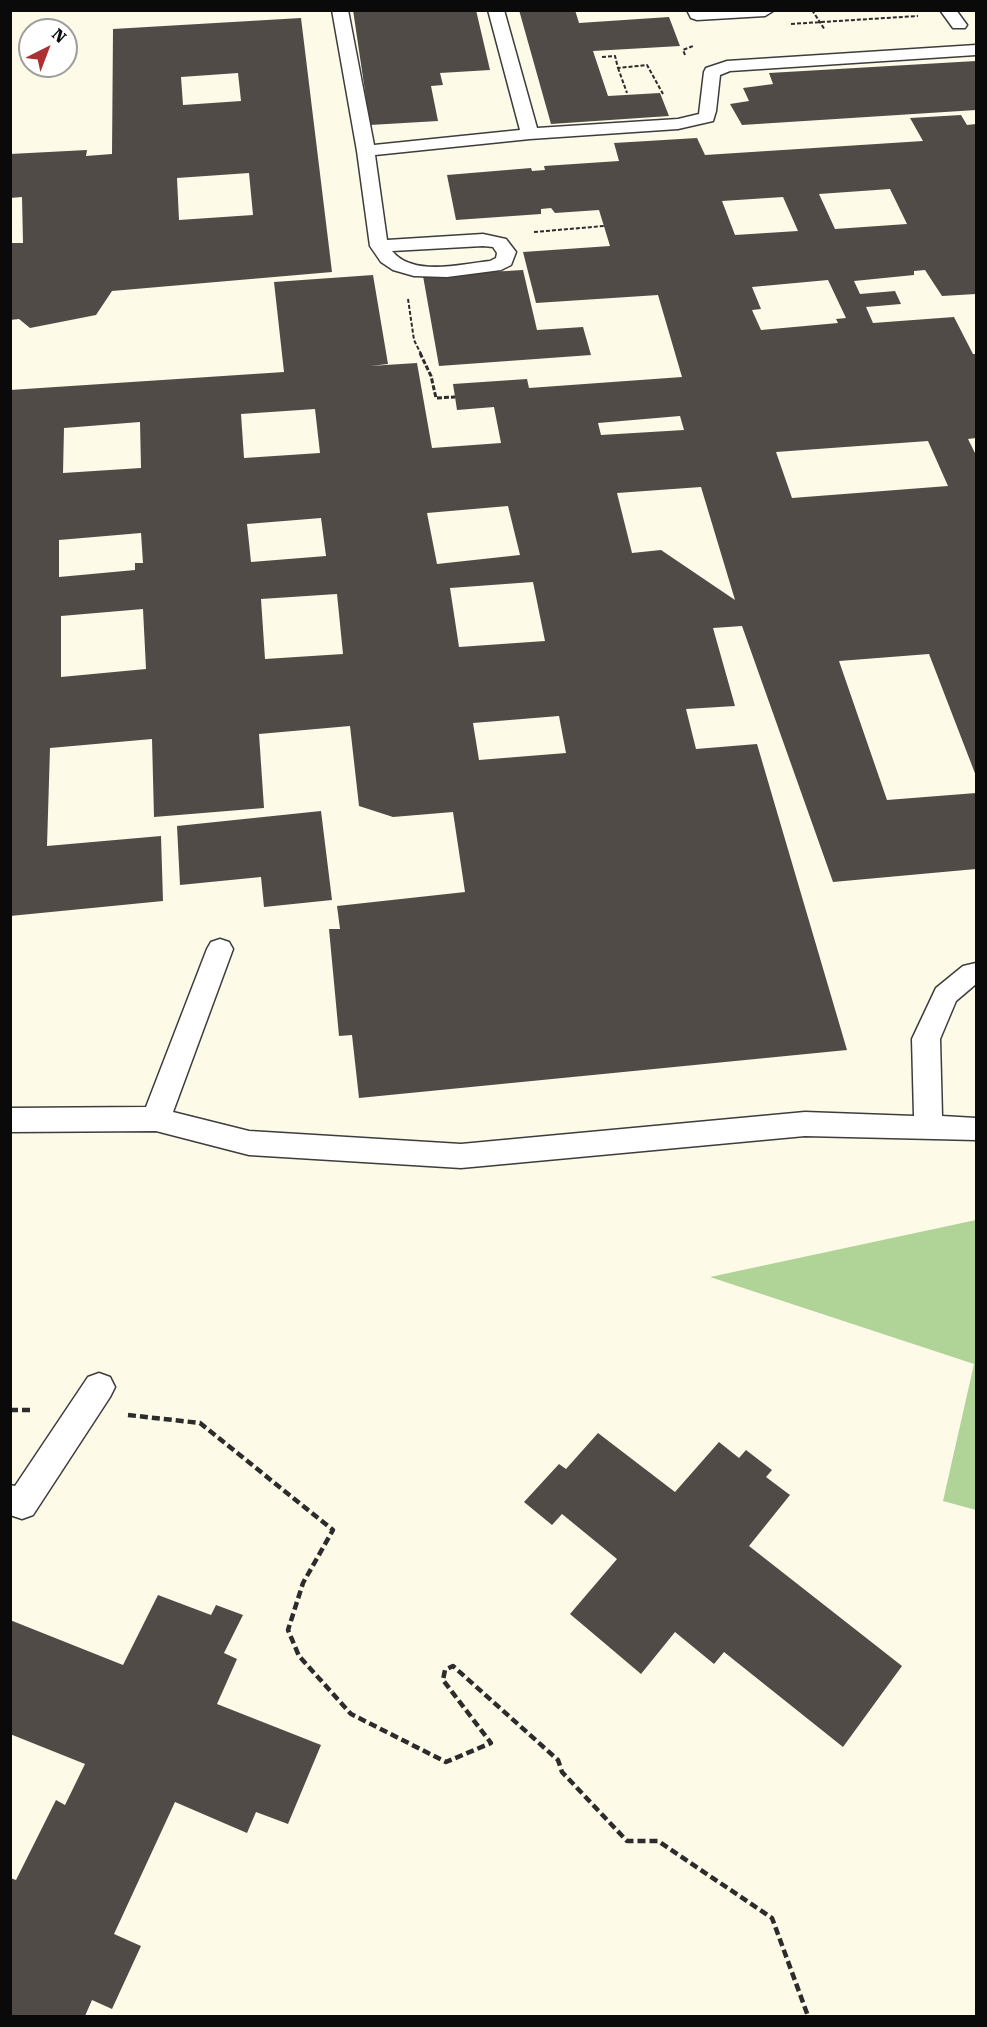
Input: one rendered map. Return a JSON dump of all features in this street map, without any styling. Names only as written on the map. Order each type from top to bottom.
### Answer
[{"type":"lane","points":[[340,10],[366,151],[379,246],[390,262],[403,269],[420,272],[494,266],[504,261],[507,252],[499,243],[483,240],[379,246]]},
{"type":"lane","points":[[496,10],[530,134]]},
{"type":"lane","points":[[695,10],[697,15],[785,10]]},
{"type":"lane","points":[[948,10],[958,25]]},
{"type":"lane","points":[[366,151],[530,134],[678,124],[707,117],[710,101],[708,83],[712,72],[727,66],[976,50]]},
{"type":"lane","points":[[156,1119],[220,949]]},
{"type":"lane","points":[[928,1128],[926,1039],[945,994],[972,973],[976,973]]},
{"type":"lane","points":[[10,1120],[156,1119],[249,1143],[461,1156],[805,1124],[976,1129]]},
{"type":"lane","points":[[10,1500],[22,1504],[92,1400]]},
{"type":"path","points":[[743,13],[748,27],[926,16]]},
{"type":"path","points":[[602,57],[615,56],[627,93]]},
{"type":"path","points":[[618,68],[647,65],[678,124]]},
{"type":"path","points":[[499,243],[530,232],[604,226]]},
{"type":"path","points":[[403,269],[414,340],[431,376],[436,398],[455,397]]},
{"type":"path","points":[[10,1410],[92,1400],[200,1423],[333,1530],[303,1583],[288,1630],[299,1656],[351,1714],[446,1762],[491,1743],[442,1680],[445,1670],[453,1666],[558,1760],[562,1772],[627,1841],[658,1841],[772,1918],[808,2016]]},
{"type":"green space","points":[[976,1220],[976,1510],[943,1501],[974,1364],[710,1277]]},
{"type":"building","points":[[353,10],[476,10],[490,70],[440,73],[443,85],[431,86],[438,121],[370,125]]},
{"type":"building","points":[[519,10],[575,10],[579,23],[669,17],[680,46],[593,51],[608,96],[660,93],[669,116],[551,124]]},
{"type":"building","points":[[301,18],[332,272],[112,291],[96,315],[30,328],[19,319],[10,320],[10,243],[23,243],[22,197],[10,198],[10,154],[87,150],[86,156],[112,154],[113,29]],"holes":[[[238,73],[241,101],[183,105],[181,77]],[[249,173],[253,215],[179,220],[177,178]]]},
{"type":"building","points":[[976,61],[976,110],[742,125],[730,104],[749,101],[743,88],[773,84],[769,73]]},
{"type":"building","points":[[961,115],[967,125],[976,124],[976,294],[942,296],[925,270],[914,271],[914,275],[854,281],[860,294],[895,291],[901,304],[866,307],[873,323],[954,317],[973,354],[976,354],[976,438],[968,439],[976,455],[976,776],[929,654],[839,661],[887,800],[976,793],[976,869],[833,882],[742,626],[713,628],[735,706],[686,709],[696,749],[757,744],[847,1050],[359,1098],[352,1035],[339,1036],[329,929],[340,929],[337,906],[465,892],[453,812],[393,817],[359,806],[350,726],[259,734],[264,808],[154,817],[152,739],[50,748],[47,846],[161,836],[163,901],[10,916],[10,390],[284,372],[274,282],[373,275],[388,364],[370,366],[417,363],[432,448],[501,443],[494,407],[457,410],[453,384],[527,379],[529,388],[682,377],[658,295],[536,303],[523,252],[610,246],[599,210],[555,213],[551,208],[541,209],[541,214],[456,220],[447,175],[531,168],[532,171],[545,170],[544,166],[619,161],[614,143],[697,138],[705,155],[923,141],[910,118]],"holes":[[[890,189],[907,224],[835,229],[819,194]],[[783,197],[798,231],[735,235],[722,201]],[[828,280],[846,318],[836,319],[838,323],[761,330],[752,310],[761,309],[752,287]],[[315,409],[320,453],[244,458],[241,414]],[[680,416],[684,430],[601,435],[598,423]],[[140,422],[141,468],[63,473],[64,428]],[[928,441],[948,486],[792,498],[776,452]],[[701,487],[735,600],[661,550],[632,553],[617,493]],[[508,506],[520,555],[437,564],[427,513]],[[321,518],[326,556],[251,562],[247,524]],[[141,533],[143,563],[135,563],[135,570],[59,577],[59,540]],[[533,582],[545,641],[459,647],[450,588]],[[337,594],[343,654],[265,659],[261,599]],[[143,609],[146,669],[61,677],[61,616]],[[559,716],[566,753],[479,760],[473,723]]]},
{"type":"building","points":[[523,270],[537,330],[583,327],[591,355],[439,366],[423,276]]},
{"type":"building","points":[[321,811],[332,900],[264,907],[261,877],[180,885],[177,826]]},
{"type":"building","points":[[598,1433],[675,1492],[719,1442],[739,1458],[746,1450],[772,1470],[766,1477],[790,1495],[749,1546],[902,1666],[843,1747],[724,1652],[714,1664],[675,1632],[641,1674],[570,1614],[617,1559],[562,1514],[552,1525],[524,1502],[559,1464],[566,1469]]},
{"type":"building","points":[[158,1595],[211,1615],[216,1605],[243,1615],[224,1653],[237,1659],[217,1704],[321,1745],[288,1824],[256,1812],[247,1833],[175,1802],[114,1934],[141,1946],[112,2009],[92,2000],[85,2016],[10,2016],[10,1878],[16,1880],[56,1800],[65,1805],[85,1764],[10,1734],[10,1620],[123,1665]]}]
